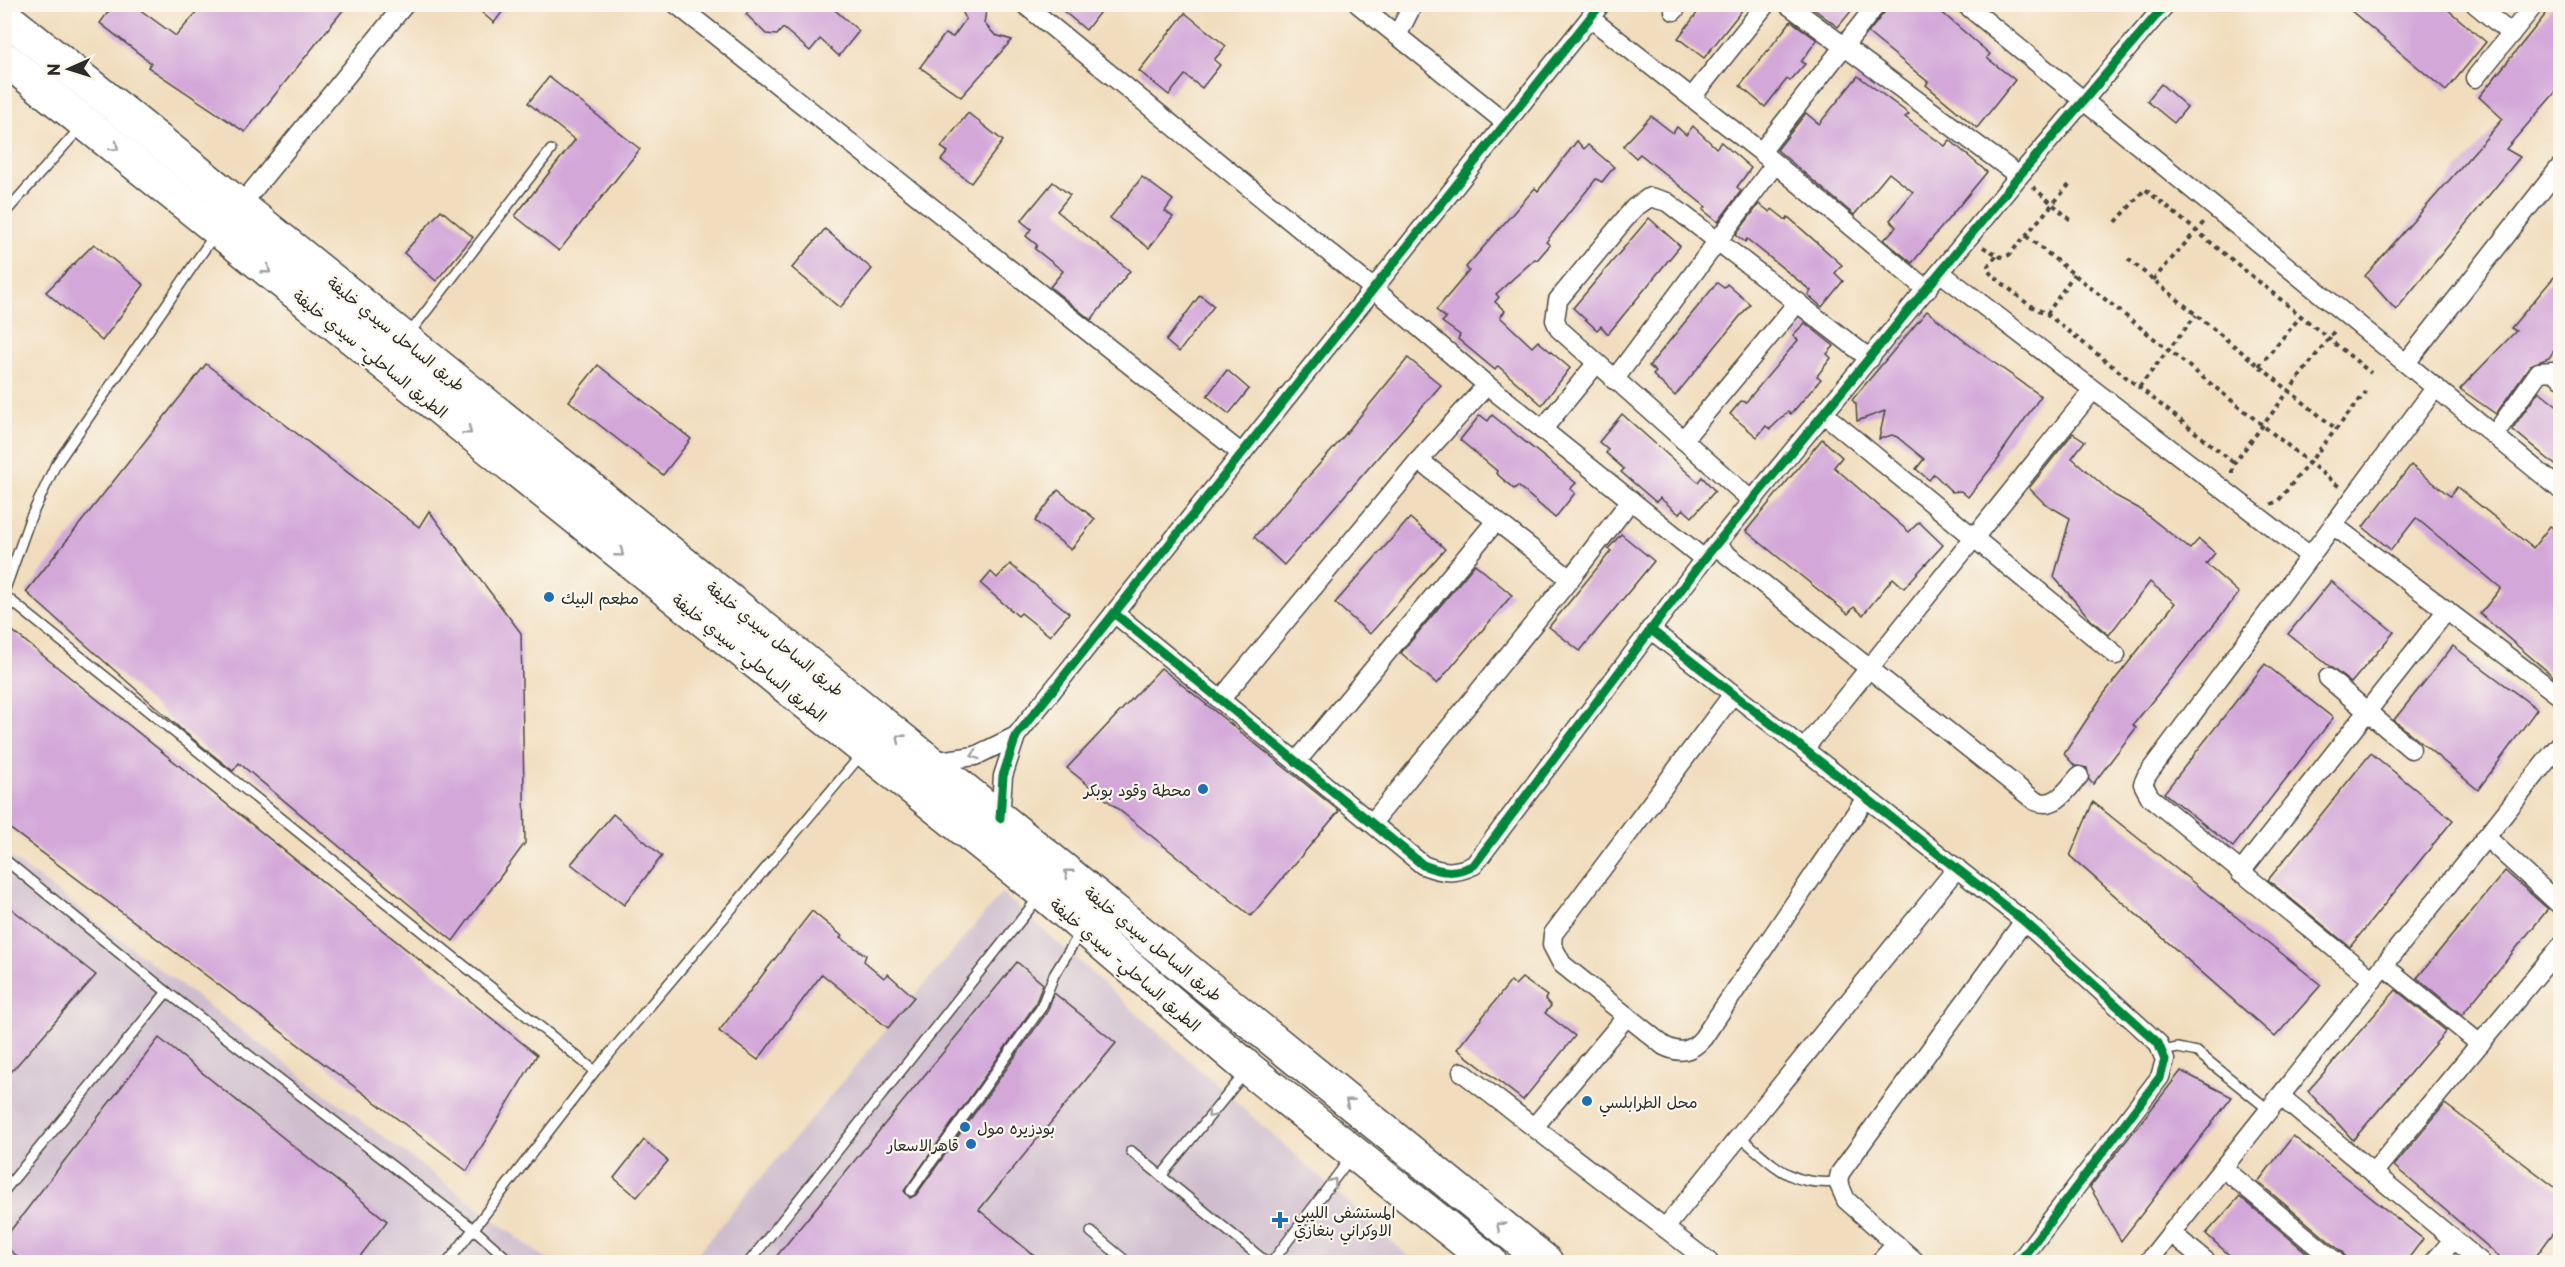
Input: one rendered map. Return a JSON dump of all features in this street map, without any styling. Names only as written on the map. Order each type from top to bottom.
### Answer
[{"type":"highway","name":"طريق الساحل سيدي خليفة","points":[[28,31],[240,206],[1000,818],[1546,1263]]},
{"type":"highway","points":[[28,31],[36,83]]},
{"type":"highway","name":"الطريق الساحلي- سيدي خليفة","points":[[4,58],[1043,893],[1249,1069],[1354,1153],[1475,1255]]},
{"type":"street","points":[[240,206],[405,4]]},
{"type":"street","points":[[675,4],[1242,453]]},
{"type":"street","points":[[1024,4],[1375,290],[1542,430],[1631,500],[1710,553],[1870,670],[2036,801],[2047,804],[2059,799],[2079,776]]},
{"type":"street","points":[[1358,4],[1506,123]]},
{"type":"street","points":[[1397,36],[1413,4]]},
{"type":"street","points":[[1692,97],[1766,4]]},
{"type":"street","points":[[1787,4],[1843,48],[2019,176]]},
{"type":"street","points":[[1614,380],[1718,240],[1768,158],[1843,48],[1877,4]]},
{"type":"street","points":[[1965,4],[2560,489]]},
{"type":"street","points":[[1114,614],[1423,865],[1440,872],[1459,872],[1474,865],[1650,629],[1710,553],[2019,176],[2166,4]]},
{"type":"street","points":[[2475,4],[2511,34]]},
{"type":"street","points":[[2475,78],[2535,4]]},
{"type":"street","points":[[1000,818],[1003,777],[1016,736],[1596,11],[1692,97],[1927,290]]},
{"type":"street","points":[[2406,363],[2560,167]]},
{"type":"street","points":[[1752,501],[1559,329],[1555,309],[1558,300],[1641,201],[1650,197],[1660,198],[1718,240],[1870,359]]},
{"type":"street","points":[[1941,273],[2310,556]]},
{"type":"street","points":[[1683,440],[1798,302]]},
{"type":"street","points":[[1542,430],[1596,364]]},
{"type":"street","points":[[2494,435],[2539,372],[2553,371],[2560,377]]},
{"type":"street","points":[[1220,700],[1419,460],[1486,385]]},
{"type":"street","points":[[2436,387],[2144,779],[2146,794],[2240,873],[2480,1044]]},
{"type":"street","points":[[1804,749],[1870,670],[2093,390]]},
{"type":"street","points":[[1824,414],[2116,655]]},
{"type":"street","points":[[1419,460],[1570,579]]},
{"type":"street","points":[[1372,823],[1570,579],[1631,500]]},
{"type":"street","points":[[1297,761],[1496,521]]},
{"type":"street","points":[[2333,525],[2560,696]]},
{"type":"street","points":[[2240,873],[2447,610]]},
{"type":"street","points":[[1650,629],[2024,921],[2158,1043],[2164,1060],[2160,1077],[2019,1263]]},
{"type":"street","points":[[2328,678],[2411,749]]},
{"type":"street","points":[[1733,694],[1553,934],[1552,945],[1562,963],[1664,1046],[1675,1051],[1687,1051],[1697,1046],[1866,798]]},
{"type":"street","points":[[930,762],[975,756],[1016,736]]},
{"type":"street","points":[[2148,1263],[2560,744]]},
{"type":"street","points":[[2486,837],[2560,905]]},
{"type":"street","points":[[1665,1228],[1957,868]]},
{"type":"street","points":[[1916,1263],[1846,1200],[1838,1182],[1845,1165],[2024,921]]},
{"type":"street","points":[[2373,1173],[2560,947]]},
{"type":"street","points":[[1534,1127],[1627,1016]]},
{"type":"street","points":[[1462,1071],[1709,1263]]},
{"type":"street","points":[[2274,1103],[2373,1173],[2481,1263]]},
{"type":"street","points":[[2223,1168],[2336,1263]]},
{"type":"street","points":[[2171,1233],[2206,1263]]},
{"type":"street","points":[[2434,1263],[2453,1240]]},
{"type":"street","points":[[1880,1263],[1896,1244]]},
{"type":"lane","points":[[4,214],[85,122]]},
{"type":"lane","points":[[404,339],[551,150]]},
{"type":"lane","points":[[218,230],[54,466],[30,519],[4,594],[595,1071]]},
{"type":"lane","points":[[448,1263],[595,1071],[865,750]]},
{"type":"lane","points":[[6,862],[167,992],[475,1230],[511,1263]]},
{"type":"lane","points":[[749,1263],[1043,893]]},
{"type":"lane","points":[[911,1191],[1041,1008],[1054,975],[1083,927]]},
{"type":"lane","points":[[4,1191],[167,992]]},
{"type":"lane","points":[[2162,1051],[2178,1048],[2197,1052],[2274,1103]]},
{"type":"lane","points":[[1161,1176],[1249,1069]]},
{"type":"lane","points":[[1739,1136],[1789,1177],[1804,1183],[1838,1182]]},
{"type":"lane","points":[[1131,1151],[1266,1263]]},
{"type":"lane","points":[[1272,1263],[1354,1153]]},
{"type":"lane","points":[[1091,1232],[1128,1263]]},
{"type":"path","points":[[2019,176],[2073,222]]},
{"type":"path","points":[[1969,239],[1996,256],[2010,255],[2069,184]]},
{"type":"path","points":[[2116,222],[2144,189],[2371,373]]},
{"type":"path","points":[[2153,280],[2216,209]]},
{"type":"path","points":[[2026,236],[2353,498]]},
{"type":"path","points":[[1996,256],[1988,266],[1990,273],[2029,305],[2047,314],[2234,463]]},
{"type":"path","points":[[2127,259],[2336,429]]},
{"type":"path","points":[[2047,314],[2074,274]]},
{"type":"path","points":[[2139,387],[2196,315]]},
{"type":"path","points":[[2233,474],[2231,469],[2234,463],[2347,315]]},
{"type":"path","points":[[2259,366],[2301,316]]},
{"type":"path","points":[[2269,502],[2278,501],[2366,392]]},
{"type":"shaded area","points":[[5,853],[550,1262],[5,1262]]},
{"type":"shaded area","points":[[1002,893],[1415,1262],[690,1262]]},
{"type":"building","points":[[114,4],[132,4],[176,36],[204,4],[348,4],[245,132],[148,67],[151,63],[100,23]]},
{"type":"building","points":[[472,4],[508,4],[494,23]]},
{"type":"building","points":[[756,4],[828,4],[859,31],[839,56],[820,39],[810,51],[783,28],[777,35],[766,34],[746,14]]},
{"type":"building","points":[[968,4],[979,4],[986,11],[984,23],[995,35],[1012,40],[961,97],[920,67],[945,34],[953,37],[966,19],[962,11]]},
{"type":"building","points":[[1055,4],[1106,4],[1086,30]]},
{"type":"building","points":[[1704,4],[1747,4],[1704,58],[1678,38]]},
{"type":"building","points":[[1807,4],[1857,4],[1838,27]]},
{"type":"building","points":[[1891,4],[1932,4],[1990,54],[1987,58],[2015,80],[1977,128],[1926,85],[1928,82],[1868,33]]},
{"type":"building","points":[[2343,4],[2441,4],[2486,42],[2446,91]]},
{"type":"building","points":[[2554,4],[2560,4],[2560,87],[2506,149],[2520,157],[2396,310],[2365,276],[2503,119],[2479,97]]},
{"type":"building","points":[[1185,13],[1226,46],[1214,60],[1220,65],[1202,88],[1185,75],[1169,95],[1139,71]]},
{"type":"building","points":[[1791,21],[1817,40],[1801,62],[1805,64],[1790,81],[1787,79],[1765,107],[1740,86]]},
{"type":"building","points":[[1858,76],[1909,114],[1905,117],[1945,146],[1950,140],[1987,172],[1912,263],[1884,240],[1896,227],[1890,220],[1913,192],[1889,173],[1854,215],[1777,150],[1806,113],[1819,124]]},
{"type":"building","points":[[549,77],[640,149],[559,251],[515,216],[575,140],[528,103]]},
{"type":"building","points":[[2161,84],[2187,107],[2174,123],[2147,101]]},
{"type":"building","points":[[968,113],[1003,141],[971,183],[941,160],[948,152],[941,147]]},
{"type":"building","points":[[1651,116],[1673,133],[1677,127],[1686,135],[1693,126],[1716,148],[1721,142],[1751,168],[1737,187],[1741,191],[1718,222],[1703,210],[1706,207],[1640,154],[1636,158],[1623,146]]},
{"type":"building","points":[[1577,141],[1584,149],[1588,145],[1614,167],[1602,182],[1596,179],[1546,242],[1550,245],[1537,260],[1535,259],[1496,294],[1499,297],[1495,302],[1505,311],[1500,317],[1532,347],[1538,341],[1570,368],[1542,405],[1498,366],[1495,370],[1458,339],[1460,335],[1442,322],[1446,318],[1436,310],[1469,271],[1466,267],[1535,188],[1538,191]]},
{"type":"building","points":[[1142,177],[1173,200],[1165,211],[1173,217],[1149,248],[1110,218]]},
{"type":"building","points":[[1053,182],[1070,195],[1057,211],[1130,271],[1091,320],[1050,287],[1063,271],[1035,249],[1037,245],[1026,236],[1031,229],[1021,221]]},
{"type":"building","points":[[1759,204],[1770,212],[1772,209],[1786,220],[1788,217],[1842,265],[1835,273],[1843,281],[1822,307],[1808,295],[1811,291],[1747,239],[1745,242],[1736,235]]},
{"type":"building","points":[[441,210],[473,237],[436,281],[404,253]]},
{"type":"building","points":[[1649,218],[1680,246],[1608,334],[1601,326],[1597,330],[1573,308]]},
{"type":"building","points":[[825,229],[872,269],[840,308],[792,268]]},
{"type":"building","points":[[94,244],[144,285],[102,341],[46,292]]},
{"type":"building","points":[[2560,270],[2560,342],[2549,358],[2530,365],[2496,414],[2460,389],[2516,331],[2511,328]]},
{"type":"building","points":[[1717,283],[1724,288],[1727,284],[1750,304],[1675,396],[1653,375],[1656,372],[1649,366]]},
{"type":"building","points":[[1200,295],[1214,306],[1179,352],[1166,341]]},
{"type":"building","points":[[1927,311],[1972,347],[2041,396],[2000,457],[1968,497],[1961,491],[1952,492],[1934,474],[1929,480],[1916,469],[1924,459],[1897,437],[1892,435],[1879,439],[1885,411],[1857,421],[1856,404],[1852,400]]},
{"type":"building","points":[[1805,323],[1834,346],[1827,354],[1831,358],[1817,376],[1821,379],[1791,414],[1788,412],[1770,429],[1766,426],[1757,437],[1730,414],[1741,401],[1746,402],[1798,340],[1793,335]]},
{"type":"building","points":[[1408,358],[1441,385],[1284,565],[1254,537],[1333,449]]},
{"type":"building","points":[[206,364],[419,527],[429,511],[521,633],[525,843],[453,941],[239,763],[233,771],[183,731],[26,592]]},
{"type":"building","points":[[598,365],[691,439],[663,475],[569,401]]},
{"type":"building","points":[[1227,370],[1249,389],[1229,414],[1207,396]]},
{"type":"building","points":[[2539,391],[2560,408],[2560,469],[2512,429]]},
{"type":"building","points":[[1622,414],[1698,482],[1702,477],[1715,491],[1692,517],[1683,509],[1679,514],[1660,498],[1656,502],[1621,472],[1624,469],[1606,453],[1608,450],[1599,442]]},
{"type":"building","points":[[1480,415],[1488,421],[1492,415],[1576,483],[1570,489],[1575,493],[1555,518],[1518,486],[1514,489],[1496,473],[1497,471],[1460,440]]},
{"type":"building","points":[[2073,433],[2085,441],[2072,458],[2114,495],[2138,508],[2190,549],[2199,539],[2215,553],[2206,564],[2239,593],[2133,725],[2136,728],[2093,784],[2089,780],[2087,768],[2075,766],[2064,754],[2103,695],[2175,603],[2150,582],[2109,635],[2091,620],[2054,577],[2070,518],[2044,503],[2029,488]]},
{"type":"building","points":[[1822,439],[1842,457],[1834,467],[1909,532],[1919,522],[1943,545],[1904,588],[1893,578],[1863,615],[1854,607],[1848,614],[1746,531]]},
{"type":"building","points":[[2411,465],[2450,496],[2457,487],[2533,548],[2550,526],[2560,533],[2560,682],[2480,614],[2501,588],[2416,518],[2391,550],[2363,527]]},
{"type":"building","points":[[1058,490],[1095,519],[1071,550],[1035,521]]},
{"type":"building","points":[[1410,518],[1445,549],[1370,634],[1335,603]]},
{"type":"building","points":[[1621,534],[1654,561],[1580,651],[1549,627],[1611,551],[1608,549]]},
{"type":"building","points":[[1010,564],[1069,613],[1050,636],[1021,613],[1018,616],[981,584],[991,572],[997,578]]},
{"type":"building","points":[[1475,564],[1512,595],[1437,684],[1401,653]]},
{"type":"building","points":[[2331,581],[2394,632],[2351,683],[2288,634]]},
{"type":"building","points":[[4,624],[537,1055],[467,1171],[4,824]]},
{"type":"building","points":[[2453,646],[2537,709],[2478,790],[2394,720]]},
{"type":"building","points":[[2265,664],[2333,718],[2233,847],[2164,793]]},
{"type":"building","name":"محطة وقود بوبكر","points":[[1161,668],[1339,811],[1251,916],[1067,768]]},
{"type":"building","points":[[2371,753],[2453,820],[2350,947],[2268,880]]},
{"type":"building","points":[[2093,802],[2321,985],[2275,1037],[2070,856]]},
{"type":"building","points":[[613,814],[662,856],[624,905],[571,864]]},
{"type":"building","points":[[2505,871],[2548,909],[2462,1015],[2417,978]]},
{"type":"building","points":[[4,903],[96,975],[4,1080]]},
{"type":"building","points":[[812,911],[842,936],[840,938],[866,955],[864,961],[884,978],[888,974],[914,997],[888,1028],[822,974],[758,1060],[719,1031]]},
{"type":"building","name":"بودزيره مول","points":[[1017,962],[1043,984],[1035,1005],[904,1191],[910,1198],[916,1195],[1047,1012],[1054,993],[1116,1043],[979,1210],[1043,1263],[771,1263]]},
{"type":"building","points":[[1522,978],[1547,996],[1545,999],[1551,1006],[1545,1013],[1575,1036],[1523,1100],[1457,1049],[1511,981],[1515,985]]},
{"type":"building","points":[[2396,990],[2446,1031],[2353,1140],[2308,1091]]},
{"type":"building","points":[[159,1038],[387,1221],[355,1263],[25,1263],[4,1245],[4,1239]]},
{"type":"building","points":[[2181,1071],[2232,1097],[2121,1241],[2090,1187]]},
{"type":"building","points":[[2445,1104],[2560,1191],[2560,1224],[2531,1263],[2507,1263],[2394,1166]]},
{"type":"building","points":[[2293,1136],[2423,1239],[2405,1263],[2347,1263],[2343,1253],[2258,1182]]},
{"type":"building","points":[[644,1140],[668,1161],[637,1197],[614,1178]]},
{"type":"building","points":[[2239,1197],[2319,1263],[2238,1263],[2206,1234]]},
{"type":"cycle path","points":[[1000,818],[1003,776],[1016,736],[1601,4]]},
{"type":"cycle path","points":[[1114,613],[1423,865],[1449,871],[1461,870],[1474,865],[1704,559],[2019,176],[2166,4]]},
{"type":"cycle path","points":[[1650,629],[2024,921],[2158,1043],[2165,1060],[2160,1077],[2019,1262]]},
{"type":"place","name":"مطعم البيك","points":[[549,597]]},
{"type":"place","name":"محطة وقود بوبكر","points":[[1203,789]]},
{"type":"place","name":"محل الطرابلسي","points":[[1587,1101]]},
{"type":"place","name":"بودزيره مول","points":[[965,1127]]},
{"type":"place","name":"قاهرالاسعار","points":[[971,1144]]},
{"type":"place","name":"المستشفى الليبي الاوكراني بنغازي","points":[[1280,1220]]}]
